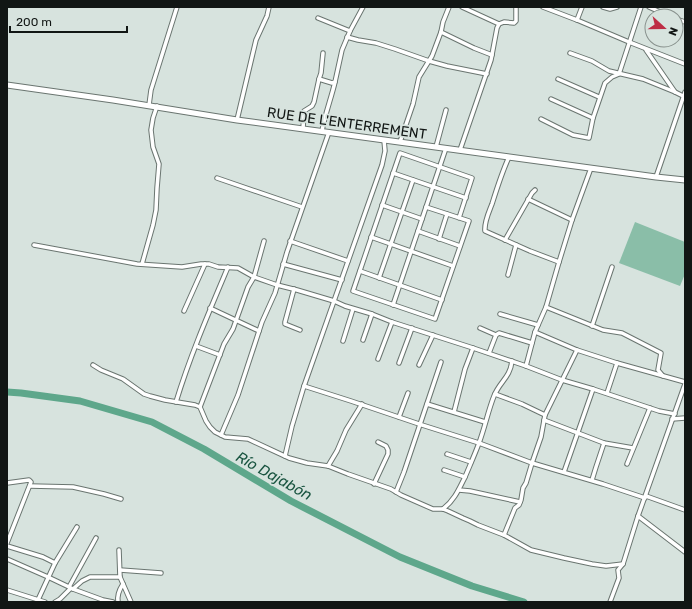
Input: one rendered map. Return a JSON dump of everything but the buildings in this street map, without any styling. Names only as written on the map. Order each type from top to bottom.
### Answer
[{"type":"street","points":[[149,105],[151,90],[177,7]]},
{"type":"street","points":[[237,120],[256,40],[267,16],[269,7]]},
{"type":"street","points":[[322,131],[342,50],[347,37],[363,7]]},
{"type":"street","points":[[400,142],[413,104],[419,77],[432,56],[449,7]]},
{"type":"street","points":[[462,7],[499,24],[504,22],[514,23],[516,21],[516,7]]},
{"type":"street","points":[[543,7],[685,64]]},
{"type":"street","points":[[577,20],[582,7]]},
{"type":"street","points":[[603,7],[610,9],[617,7]]},
{"type":"street","points":[[541,119],[573,135],[589,138],[593,118],[605,82],[619,74],[641,7]]},
{"type":"street","points":[[318,18],[350,31]]},
{"type":"street","points":[[460,150],[487,74],[499,24]]},
{"type":"street","points":[[441,32],[492,55]]},
{"type":"street","points":[[347,37],[376,43],[447,66],[487,74]]},
{"type":"street","points":[[645,49],[675,92]]},
{"type":"street","points":[[303,129],[304,111],[312,106],[314,102],[324,53]]},
{"type":"street","points":[[570,53],[592,61],[609,71],[643,79],[684,97]]},
{"type":"street","points":[[319,79],[332,83],[335,82]]},
{"type":"street","points":[[558,79],[600,97]]},
{"type":"street","name":"RUE DE L'ENTERREMENT","points":[[7,85],[157,106],[237,120],[685,180]]},
{"type":"street","points":[[656,177],[685,92]]},
{"type":"street","points":[[551,99],[593,118]]},
{"type":"street","points":[[142,264],[156,210],[159,164],[153,147],[151,130],[157,106]]},
{"type":"street","points":[[436,147],[446,110]]},
{"type":"street","points":[[221,435],[238,395],[258,332],[275,294],[290,241],[328,132]]},
{"type":"street","points":[[285,456],[304,386],[382,165],[385,151],[384,140]]},
{"type":"street","points":[[393,305],[446,148]]},
{"type":"street","points":[[426,207],[459,218],[469,221],[435,319],[353,291],[400,153],[472,178],[459,218]]},
{"type":"street","points":[[509,157],[484,226],[485,231],[559,262]]},
{"type":"street","points":[[526,366],[535,332],[546,307],[572,220],[591,168]]},
{"type":"street","points":[[393,173],[466,198]]},
{"type":"street","points":[[217,178],[302,207]]},
{"type":"street","points":[[379,278],[413,180]]},
{"type":"street","points":[[505,240],[535,190]]},
{"type":"street","points":[[528,200],[572,220]]},
{"type":"street","points":[[382,205],[422,219]]},
{"type":"street","points":[[439,238],[447,214]]},
{"type":"street","points":[[418,231],[460,246]]},
{"type":"street","points":[[371,237],[454,266]]},
{"type":"street","points":[[264,241],[254,277],[248,287],[233,329],[224,344],[200,407],[206,421],[215,432],[225,437],[252,440],[285,456],[306,463],[328,466],[396,492],[433,509],[443,509],[504,535],[531,550],[606,566],[623,564]]},
{"type":"street","points":[[290,241],[348,261]]},
{"type":"street","points":[[34,245],[137,264],[182,267],[195,264],[205,264],[218,267],[238,268],[254,277],[277,286],[294,289],[334,301],[353,309],[489,353],[562,380],[607,393],[659,411],[675,414]]},
{"type":"street","points":[[508,275],[516,245]]},
{"type":"street","points":[[184,311],[205,264]]},
{"type":"street","points":[[283,264],[342,280]]},
{"type":"street","points":[[176,402],[182,381],[210,308],[228,267]]},
{"type":"street","points":[[592,326],[612,267]]},
{"type":"street","points":[[360,271],[442,300]]},
{"type":"street","points":[[294,289],[285,324],[300,330]]},
{"type":"street","points":[[546,307],[603,330],[622,333],[662,353],[658,370],[663,376]]},
{"type":"street","points":[[210,308],[258,332]]},
{"type":"street","points":[[343,342],[353,309]]},
{"type":"street","points":[[363,340],[372,314]]},
{"type":"street","points":[[500,314],[538,325]]},
{"type":"street","points":[[378,359],[392,322]]},
{"type":"street","points":[[399,363],[412,328]]},
{"type":"street","points":[[480,328],[496,335],[499,333],[532,343]]},
{"type":"street","points":[[535,332],[577,350],[685,383],[638,516],[623,564],[618,570],[619,578],[610,602]]},
{"type":"street","points":[[419,365],[433,335]]},
{"type":"street","points":[[489,353],[496,335]]},
{"type":"street","points":[[196,346],[220,355]]},
{"type":"street","points":[[454,412],[465,369],[473,348]]},
{"type":"street","points":[[504,535],[515,508],[521,500],[523,488],[541,436],[545,415],[577,350]]},
{"type":"street","points":[[443,509],[448,506],[459,490],[479,443],[494,394],[507,376],[511,368],[512,361]]},
{"type":"street","points":[[396,492],[421,425],[441,362]]},
{"type":"street","points":[[607,393],[617,363]]},
{"type":"street","points":[[93,365],[123,379],[144,394],[200,407]]},
{"type":"street","points":[[304,386],[479,443],[532,463],[592,480],[685,510]]},
{"type":"street","points":[[564,472],[593,389]]},
{"type":"street","points":[[399,417],[408,393]]},
{"type":"street","points":[[494,394],[522,404],[545,415]]},
{"type":"street","points":[[328,466],[337,451],[346,430],[362,404]]},
{"type":"street","points":[[427,404],[485,422]]},
{"type":"street","points":[[627,464],[650,408]]},
{"type":"street","points":[[672,419],[685,418]]},
{"type":"street","points":[[544,420],[604,443],[633,448]]},
{"type":"street","points":[[374,484],[388,454],[386,446],[378,442]]},
{"type":"street","points":[[592,480],[604,443]]},
{"type":"street","points":[[447,454],[472,462]]},
{"type":"street","points":[[444,470],[465,477]]},
{"type":"street","points":[[7,483],[29,480],[31,482],[7,543]]},
{"type":"street","points":[[30,486],[73,487],[121,499]]},
{"type":"street","points":[[459,490],[520,502]]},
{"type":"street","points":[[638,516],[685,552]]},
{"type":"street","points":[[38,601],[48,576],[77,527]]},
{"type":"street","points":[[71,588],[96,538]]},
{"type":"street","points":[[7,546],[55,563]]},
{"type":"street","points":[[119,550],[120,577],[130,602]]},
{"type":"street","points":[[7,559],[48,576],[71,588],[103,600],[113,602]]},
{"type":"street","points":[[120,570],[161,573]]},
{"type":"street","points":[[55,602],[71,588],[90,577],[120,577]]},
{"type":"street","points":[[118,602],[117,596],[123,584]]},
{"type":"street","points":[[7,590],[45,602]]},
{"type":"green space","points":[[635,222],[685,242],[685,274],[680,286],[619,263]]},
{"type":"waterway","name":"Río Dajabón","points":[[7,392],[80,401],[152,422],[204,449],[291,501],[400,557],[472,586],[524,602]]}]
